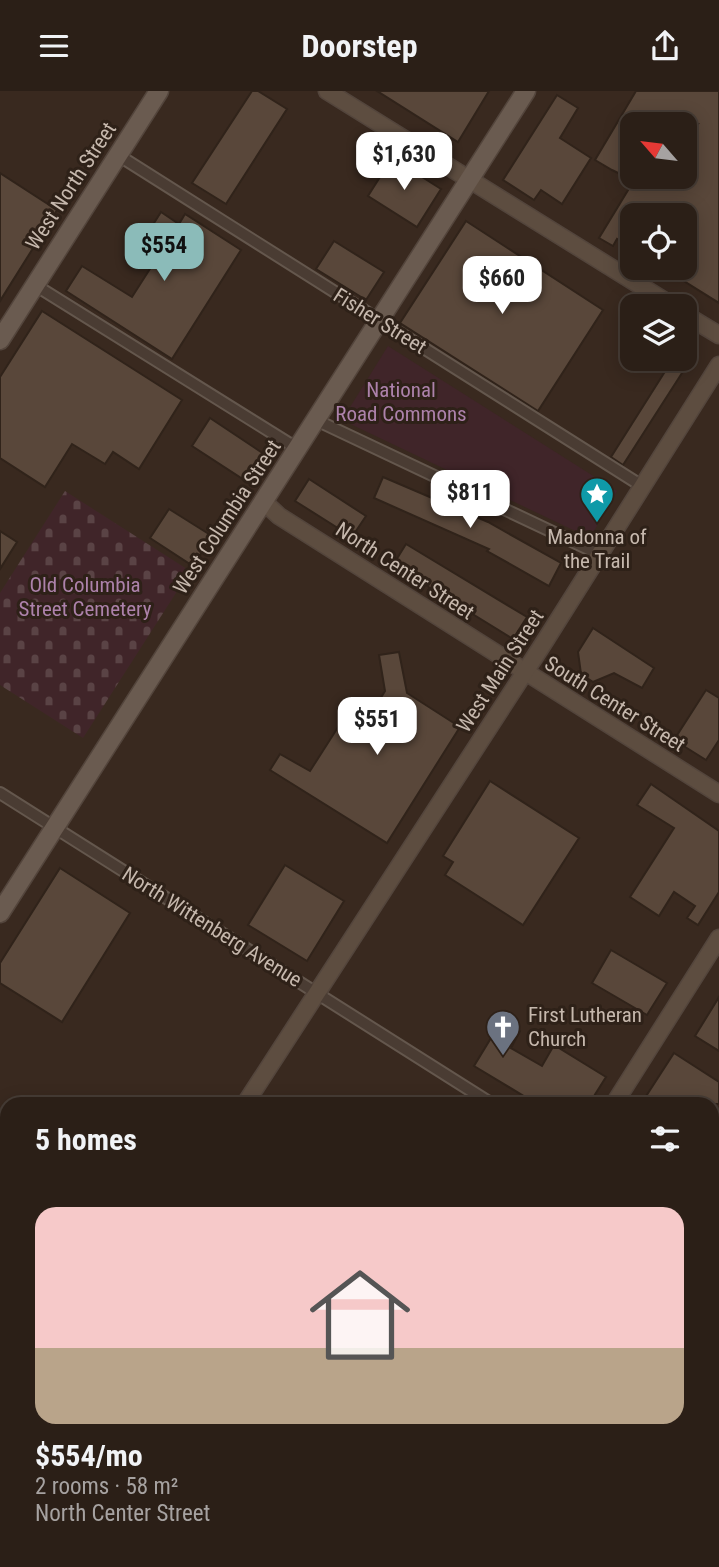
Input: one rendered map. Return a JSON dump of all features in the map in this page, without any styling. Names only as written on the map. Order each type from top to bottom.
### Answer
[{"type":"main road","name":"West North Street","points":[[0,340],[159,91]]},
{"type":"main road","name":"West Columbia Street","points":[[0,913],[526,91]]},
{"type":"street","points":[[327,91],[654,294]]},
{"type":"street","name":"Fisher Street","points":[[118,155],[642,486]]},
{"type":"street","points":[[35,285],[298,449]]},
{"type":"street","points":[[697,322],[719,335]]},
{"type":"street","name":"West Main Street","points":[[249,1097],[525,672],[719,365]]},
{"type":"street","points":[[316,420],[600,554]]},
{"type":"street","name":"North Center Street","points":[[264,502],[279,516],[525,672]]},
{"type":"street","name":"South Center Street","points":[[525,672],[719,794]]},
{"type":"street","name":"North Wittenberg Avenue","points":[[0,793],[481,1097]]},
{"type":"street","points":[[618,1097],[719,938]]},
{"type":"green space","name":"National Road Commons","points":[[388,346],[617,491],[590,538],[342,420]]},
{"type":"green space","name":"Old Columbia Street Cemetery","points":[[65,491],[190,571],[83,738],[0,685],[0,593]]},
{"type":"building","points":[[252,91],[258,91],[287,109],[226,204],[192,183]]},
{"type":"building","points":[[377,91],[489,91],[458,142]]},
{"type":"building","points":[[636,91],[719,91],[719,303],[682,280],[697,280],[697,203],[620,203],[629,189],[697,189],[697,112],[624,112]]},
{"type":"building","points":[[557,95],[578,108],[560,138],[591,158],[562,204],[541,190],[534,200],[503,180]]},
{"type":"building","points":[[620,118],[620,174],[595,160]]},
{"type":"building","points":[[392,158],[441,189],[417,227],[368,196]]},
{"type":"building","points":[[0,173],[57,210],[0,301]]},
{"type":"building","points":[[620,203],[620,241],[617,239],[613,246],[599,238]]},
{"type":"building","points":[[161,212],[179,224],[185,214],[241,250],[172,359],[66,291],[82,266],[132,297],[153,264],[135,253]]},
{"type":"building","points":[[466,221],[603,310],[538,411],[400,323]]},
{"type":"building","points":[[334,241],[384,272],[366,300],[316,269]]},
{"type":"building","points":[[42,311],[182,400],[139,469],[113,452],[105,464],[72,444],[45,487],[0,458],[0,377]]},
{"type":"building","points":[[661,371],[683,371],[623,465],[611,457],[664,373]]},
{"type":"building","points":[[210,418],[270,458],[252,485],[192,446]]},
{"type":"building","points":[[383,477],[488,522],[561,563],[549,586],[487,551],[489,549],[374,498]]},
{"type":"building","points":[[309,479],[366,516],[352,537],[295,501]]},
{"type":"building","points":[[169,509],[212,536],[193,566],[150,538]]},
{"type":"building","points":[[0,531],[17,542],[0,569]]},
{"type":"building","points":[[406,544],[527,617],[513,639],[393,565]]},
{"type":"building","points":[[593,628],[654,668],[642,688],[614,673],[593,682],[581,674],[578,652]]},
{"type":"building","points":[[399,652],[407,693],[460,727],[387,843],[270,770],[280,754],[310,771],[356,699],[374,709],[385,691],[379,655]]},
{"type":"building","points":[[706,690],[719,698],[719,740],[706,760],[674,740]]},
{"type":"building","points":[[490,781],[579,838],[523,925],[445,875],[453,862],[443,856]]},
{"type":"building","points":[[651,784],[719,831],[719,892],[698,925],[687,918],[695,906],[674,892],[659,916],[630,897],[674,828],[637,805]]},
{"type":"building","points":[[285,865],[344,901],[307,961],[248,925]]},
{"type":"building","points":[[60,868],[130,913],[62,1022],[0,983],[0,963]]},
{"type":"building","points":[[611,950],[667,983],[647,1015],[592,983]]},
{"type":"building","points":[[719,997],[719,1051],[695,1036]]},
{"type":"building","name":"First Lutheran Church","points":[[502,1020],[520,1031],[511,1048],[542,1066],[554,1045],[606,1077],[593,1097],[525,1097],[474,1066]]},
{"type":"building","points":[[674,1053],[719,1082],[719,1097],[646,1097]]},
{"type":"place","name":"Madonna of the Trail","points":[[597,524]]},
{"type":"place","name":"First Lutheran Church","points":[[503,1057]]}]
